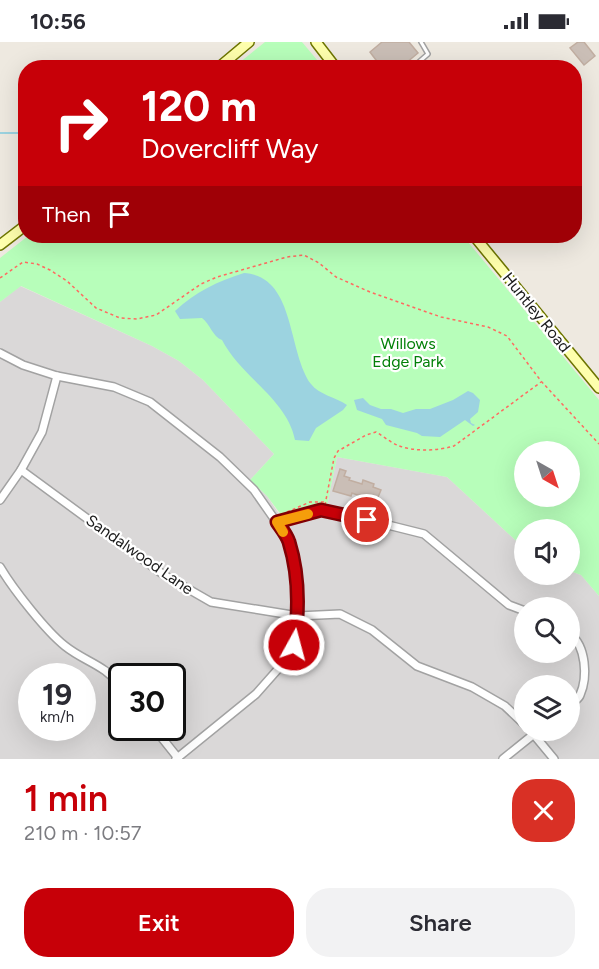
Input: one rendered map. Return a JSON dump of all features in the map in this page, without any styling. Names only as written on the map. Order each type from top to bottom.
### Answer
[{"type":"street","points":[[228,60],[249,42]]},
{"type":"street","points":[[316,42],[330,60]]},
{"type":"street","points":[[0,245],[18,231]]},
{"type":"street","name":"Huntley Road","points":[[480,243],[599,388]]},
{"type":"street","points":[[0,353],[22,365],[57,376],[114,387],[150,402],[220,457],[254,490],[289,540],[298,616],[294,645],[279,668],[256,694],[177,758],[164,741]]},
{"type":"street","points":[[0,500],[21,470],[42,432],[57,376]]},
{"type":"street","name":"Sandalwood Lane","points":[[21,470],[164,574],[211,602],[298,616],[340,614],[372,630],[417,666],[472,687],[505,706],[514,715]]},
{"type":"street","points":[[276,520],[324,511],[424,534],[514,607]]},
{"type":"street","points":[[0,567],[50,631],[66,647],[99,665],[108,674]]},
{"type":"street","points":[[580,651],[586,672],[580,696]]},
{"type":"street","points":[[503,759],[524,741]]},
{"type":"street","points":[[541,741],[554,759]]},
{"type":"lane","points":[[421,42],[428,54],[421,60]]},
{"type":"path","points":[[0,278],[23,262],[37,264],[67,281],[96,308],[120,318],[137,319],[156,315],[201,284],[217,277],[287,257],[304,255],[319,262],[336,277],[370,292],[441,317],[488,327],[507,336],[541,381],[599,444]]},
{"type":"path","points":[[324,511],[334,458],[338,451],[376,432],[397,446],[444,450],[454,446],[541,381]]},
{"type":"path","points":[[276,520],[296,507],[310,502],[326,502]]},
{"type":"shaded area","points":[[20,286],[152,346],[179,361],[203,380],[274,454],[250,480],[267,496],[279,514],[288,515],[307,507],[327,506],[337,457],[447,477],[514,539],[514,585],[580,585],[580,575],[599,596],[599,759],[0,759],[0,302]]},
{"type":"green space","points":[[265,42],[302,42],[317,60],[243,60]]},
{"type":"green space","name":"Willows Edge Park","points":[[19,243],[469,243],[599,400],[599,596],[580,575],[580,519],[514,519],[514,539],[447,477],[337,457],[327,506],[307,507],[282,516],[267,496],[250,480],[274,454],[203,380],[179,361],[152,346],[21,286],[0,302],[0,258]]},
{"type":"water","points":[[244,273],[261,277],[273,287],[282,301],[303,370],[314,388],[347,405],[316,428],[309,441],[295,440],[283,412],[240,365],[202,318],[180,319],[175,311],[207,288]]},
{"type":"water","points":[[468,391],[480,400],[478,412],[470,419],[475,425],[473,426],[465,420],[440,437],[422,436],[386,425],[382,419],[357,410],[354,400],[363,398],[370,405],[403,413],[416,409],[430,409]]},
{"type":"building","points":[[382,42],[409,42],[418,53],[410,60],[376,60],[370,52]]},
{"type":"building","points":[[578,42],[584,42],[595,56],[584,65],[570,48]]},
{"type":"building","points":[[340,469],[346,471],[344,476],[350,478],[349,480],[362,484],[363,480],[374,484],[373,487],[381,490],[376,502],[352,493],[351,496],[333,491]]},
{"type":"waterway","points":[[0,133],[18,133]]},
{"type":"slow traffic","points":[[283,532],[277,522],[308,514]]},
{"type":"route","points":[[294,645],[298,616],[294,571],[289,540],[277,522],[321,510],[367,520]]}]
